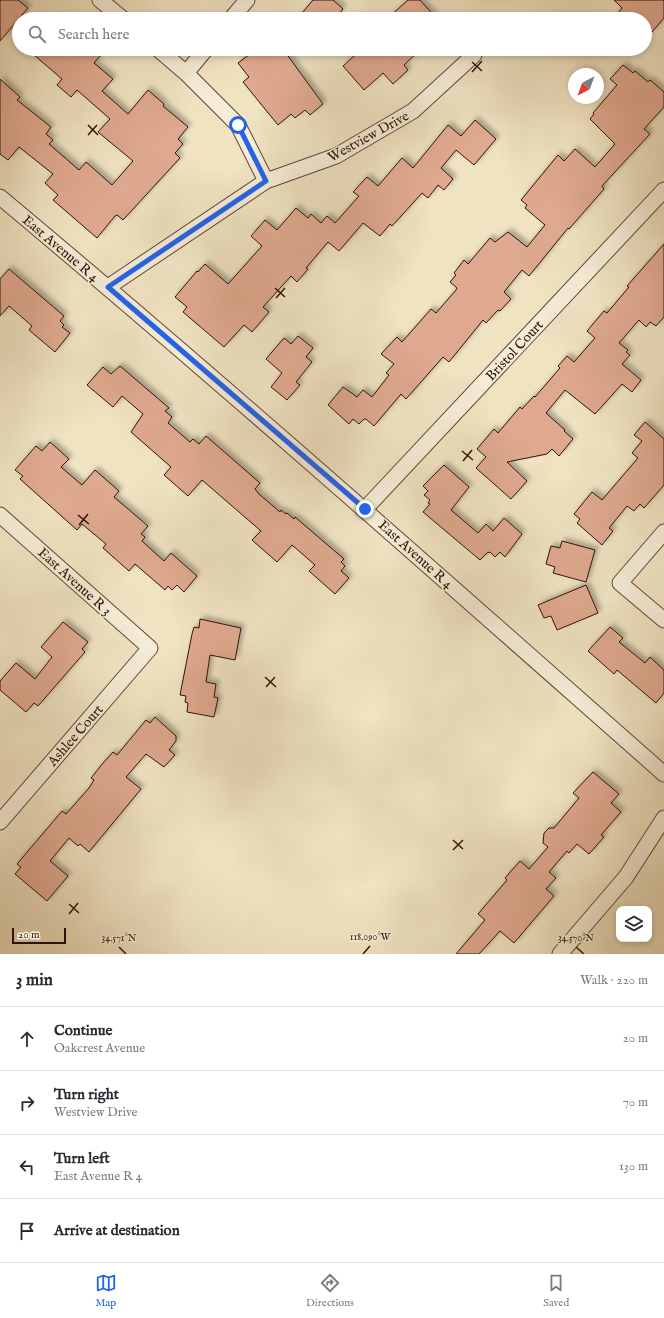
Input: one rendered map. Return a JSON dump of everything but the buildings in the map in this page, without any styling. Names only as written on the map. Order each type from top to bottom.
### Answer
[{"type":"street","points":[[100,0],[115,12]]},
{"type":"street","points":[[237,12],[246,0]]},
{"type":"street","points":[[166,56],[186,73],[238,125],[266,181]]},
{"type":"street","points":[[186,73],[200,56]]},
{"type":"street","name":"Westview Drive","points":[[108,287],[266,181],[336,156],[413,111],[473,56]]},
{"type":"street","name":"Bristol Court","points":[[365,509],[664,190]]},
{"type":"street","name":"East Avenue R 4","points":[[0,197],[108,287],[365,509],[664,774]]},
{"type":"street","name":"East Avenue R 3","points":[[0,515],[150,648]]},
{"type":"street","points":[[664,532],[620,583],[664,620]]},
{"type":"street","name":"Ashlee Court","points":[[0,822],[150,648]]},
{"type":"street","points":[[560,954],[626,877],[664,818]]},
{"type":"route","points":[[238,125],[266,181],[108,287],[365,509]]}]
